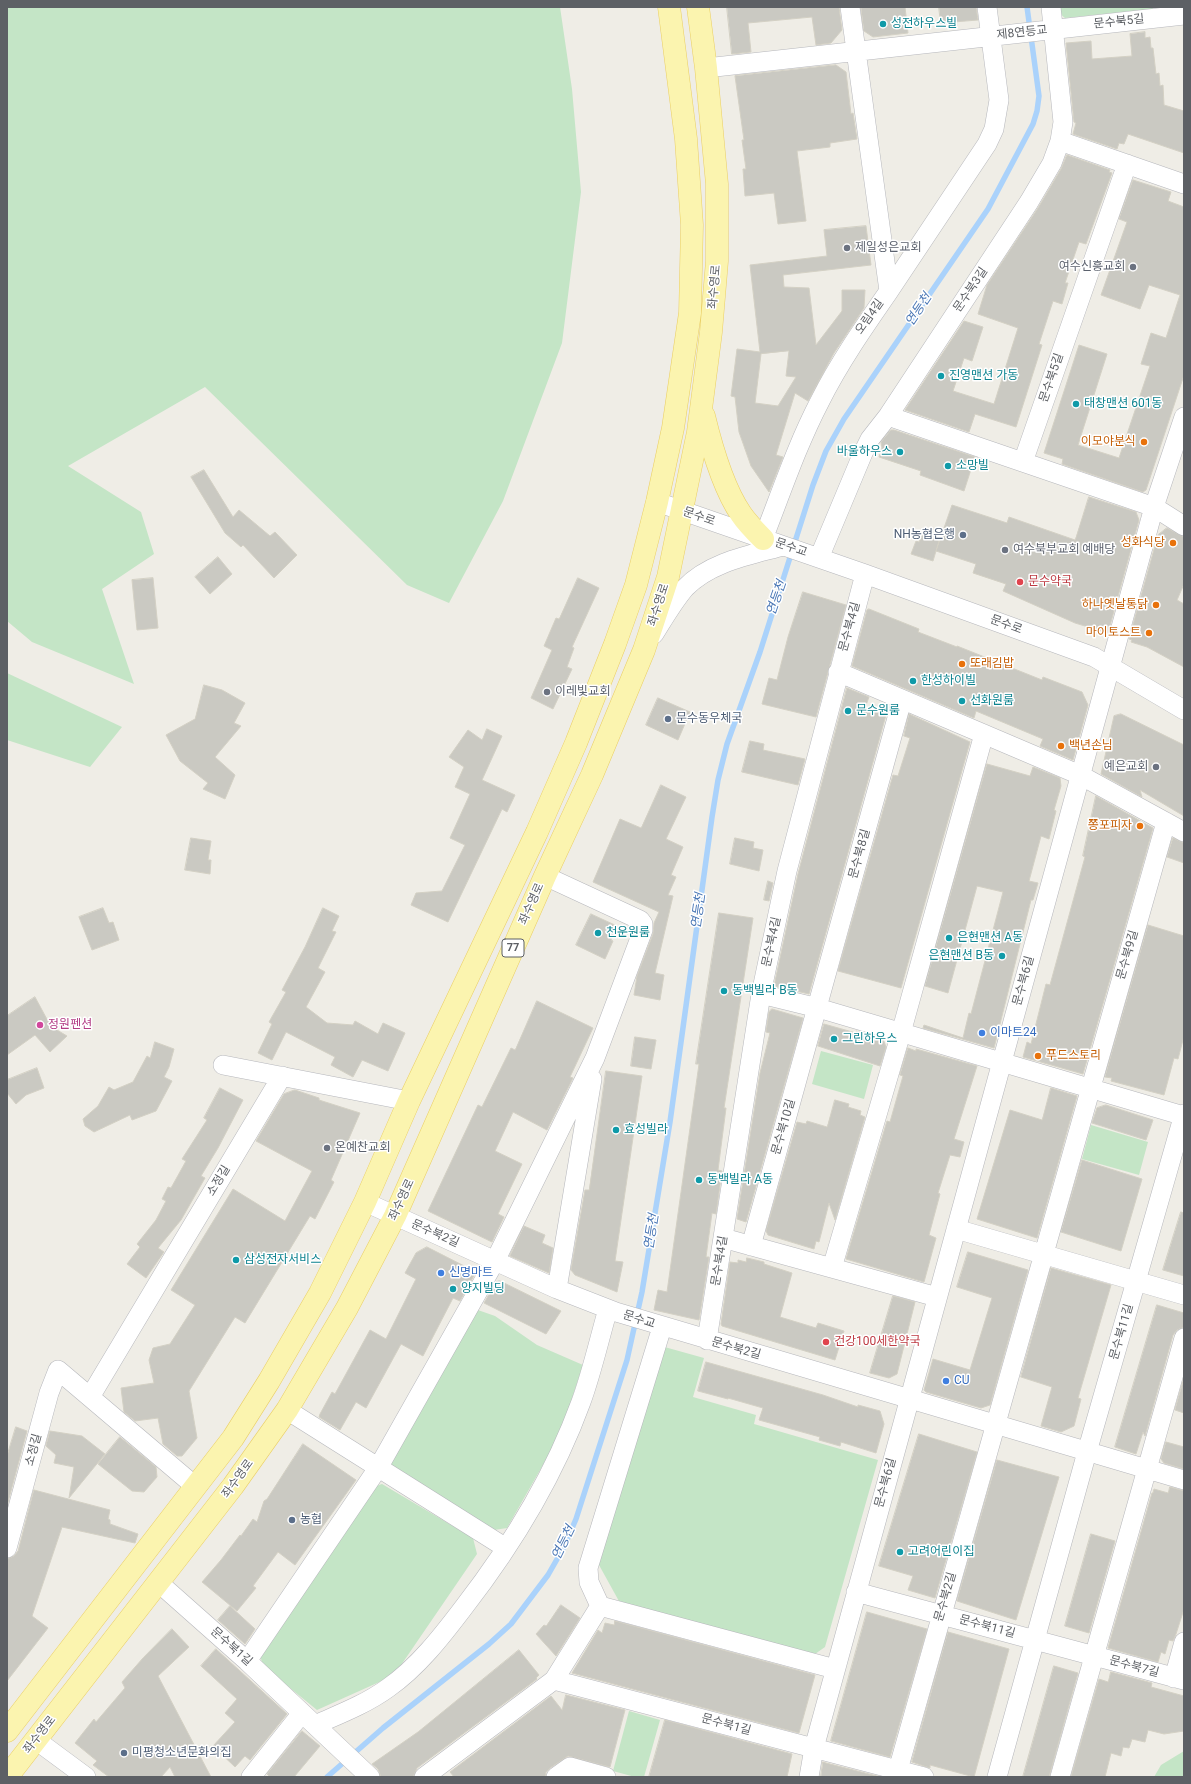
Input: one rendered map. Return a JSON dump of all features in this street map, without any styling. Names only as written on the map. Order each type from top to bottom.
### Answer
[{"type":"main road","name":"좌수영로","points":[[7,1730],[233,1438],[269,1381],[320,1293],[365,1202],[409,1101],[537,832],[576,743],[636,585],[657,502],[673,428],[690,313],[692,225],[686,140],[670,7]]},
{"type":"main road","name":"좌수영로","points":[[7,1777],[159,1583],[232,1486],[287,1410],[347,1308],[395,1216],[545,876],[592,775],[644,650],[668,577],[683,511],[698,432],[711,332],[717,261],[717,184],[706,68],[698,7]]},
{"type":"main road","points":[[702,405],[714,451],[740,513],[750,526],[773,542]]},
{"type":"main road","points":[[673,428],[698,432]]},
{"type":"main road","points":[[320,1293],[347,1308]]},
{"type":"street","name":"오림4길","points":[[773,542],[806,430],[857,337],[889,291],[850,7]]},
{"type":"street","points":[[889,291],[991,137],[999,100],[987,7]]},
{"type":"street","name":"문수북3길","points":[[819,558],[870,439],[888,416],[1033,197],[1052,163],[1060,141],[1062,104],[1051,7]]},
{"type":"street","name":"문수북5길","points":[[1054,30],[1184,15]]},
{"type":"street","name":"제8연등교","points":[[706,68],[1054,30]]},
{"type":"street","points":[[1060,141],[1184,184]]},
{"type":"street","name":"문수북5길","points":[[1023,462],[1126,164]]},
{"type":"street","points":[[888,416],[1154,507],[1184,526]]},
{"type":"street","points":[[1110,665],[1154,507],[1184,417]]},
{"type":"street","name":"문수로","points":[[657,502],[773,542]]},
{"type":"street","points":[[644,650],[677,598],[698,577],[773,542]]},
{"type":"street","name":"문수교","points":[[773,542],[819,558]]},
{"type":"street","name":"문수로","points":[[819,558],[1094,657],[1110,665],[1184,710]]},
{"type":"street","name":"문수북4길","points":[[707,1340],[761,994],[787,871],[838,672],[865,574]]},
{"type":"street","name":"문수북6길","points":[[809,1777],[814,1748],[856,1592],[1110,665]]},
{"type":"street","points":[[838,672],[1080,775],[1184,832]]},
{"type":"street","name":"문수북8길","points":[[818,1008],[902,700]]},
{"type":"street","points":[[832,1268],[901,1033],[984,734]]},
{"type":"street","name":"문수북9길","points":[[1090,1089],[1166,822]]},
{"type":"street","points":[[247,1661],[378,1468],[495,1261],[595,1058],[644,930],[643,924],[640,920],[545,876]]},
{"type":"street","points":[[761,994],[818,1008],[1002,1062]]},
{"type":"street","name":"문수북10길","points":[[751,1246],[818,1008]]},
{"type":"street","points":[[557,1289],[595,1058]]},
{"type":"street","name":"문수북11길","points":[[1002,1062],[1090,1089],[1184,1115],[1087,1452]]},
{"type":"street","points":[[223,1065],[409,1101]]},
{"type":"street","name":"소정길","points":[[90,1397],[282,1076]]},
{"type":"street","points":[[995,1425],[1090,1089]]},
{"type":"street","name":"문수북2길","points":[[365,1202],[557,1289],[612,1311]]},
{"type":"street","points":[[956,1228],[1184,1295]]},
{"type":"street","points":[[723,1238],[937,1296]]},
{"type":"street","points":[[251,1777],[308,1719],[372,1698],[399,1679],[441,1638],[506,1548],[547,1479],[572,1425],[612,1311]]},
{"type":"street","name":"문수교","points":[[612,1311],[662,1327]]},
{"type":"street","points":[[600,1606],[589,1582],[588,1568],[662,1327]]},
{"type":"street","name":"문수북2길","points":[[662,1327],[1184,1480]]},
{"type":"street","points":[[1060,1777],[1184,1338]]},
{"type":"street","name":"소정길","points":[[7,1548],[49,1392],[58,1370],[196,1487]]},
{"type":"street","points":[[287,1410],[506,1548]]},
{"type":"street","name":"문수북2길","points":[[896,1774],[995,1425]]},
{"type":"street","points":[[997,1777],[1087,1452]]},
{"type":"street","name":"문수북1길","points":[[159,1583],[247,1661],[332,1740],[366,1775]]},
{"type":"street","name":"문수북11길","points":[[856,1592],[1094,1656]]},
{"type":"street","points":[[600,1606],[836,1669]]},
{"type":"street","points":[[426,1777],[554,1680],[600,1606]]},
{"type":"street","name":"문수북7길","points":[[1094,1656],[1179,1679],[1184,1642]]},
{"type":"street","name":"문수북1길","points":[[554,1680],[814,1748],[896,1774],[924,1777]]},
{"type":"street","points":[[36,1740],[86,1777]]},
{"type":"street","points":[[556,1777],[570,1767],[606,1777]]},
{"type":"green space","points":[[7,7],[560,7],[572,89],[581,192],[562,343],[503,501],[449,603],[407,585],[205,387],[68,466],[141,512],[154,554],[102,589],[134,684],[32,642],[7,621]]},
{"type":"green space","points":[[1059,7],[1153,7],[1153,9],[1065,18],[1059,13]]},
{"type":"green space","points":[[7,673],[122,727],[90,767],[7,740]]},
{"type":"green space","points":[[821,1051],[873,1065],[864,1099],[812,1084]]},
{"type":"green space","points":[[1091,1125],[1148,1142],[1139,1175],[1082,1159]]},
{"type":"green space","points":[[475,1309],[495,1316],[537,1345],[583,1365],[560,1435],[507,1528],[494,1530],[393,1470],[389,1456]]},
{"type":"green space","points":[[661,1346],[704,1358],[693,1397],[756,1415],[754,1424],[878,1460],[825,1647],[815,1654],[620,1603],[599,1565]]},
{"type":"green space","points":[[382,1484],[473,1538],[477,1554],[397,1671],[386,1679],[317,1710],[263,1666],[260,1655],[370,1488]]},
{"type":"green space","points":[[629,1711],[660,1720],[644,1777],[635,1777],[613,1771]]},
{"type":"green space","points":[[1184,1751],[1184,1777],[1154,1777],[1161,1765]]},
{"type":"building","points":[[727,7],[839,7],[842,30],[831,43],[816,45],[812,17],[748,23],[751,52],[732,54]]},
{"type":"building","name":"성전하우스빌","points":[[861,7],[905,7],[908,33],[873,37],[864,31]]},
{"type":"building","points":[[939,7],[976,7],[978,20],[941,23]]},
{"type":"building","points":[[1145,32],[1145,38],[1150,37],[1151,48],[1153,48],[1156,74],[1159,73],[1160,86],[1163,85],[1164,105],[1184,111],[1184,153],[1128,134],[1124,144],[1119,143],[1117,149],[1073,134],[1076,123],[1074,122],[1066,43],[1091,41],[1092,59],[1132,56],[1130,34]]},
{"type":"building","points":[[836,65],[846,72],[851,114],[853,113],[857,139],[830,143],[830,147],[797,151],[806,221],[778,224],[774,193],[745,196],[743,169],[746,169],[742,140],[744,140],[735,76]]},
{"type":"building","points":[[1067,155],[1110,170],[1109,172],[1112,173],[1086,244],[1079,242],[1065,283],[1068,283],[1062,304],[1053,301],[1039,344],[1042,345],[1016,427],[975,414],[969,432],[905,410],[964,321],[983,327],[972,361],[964,358],[953,391],[994,404],[1018,328],[978,314],[987,285],[1038,208],[1061,169]]},
{"type":"building","points":[[1133,180],[1171,192],[1168,201],[1184,207],[1184,375],[1146,490],[1143,492],[1062,464],[1063,459],[1044,453],[1079,345],[1107,354],[1078,445],[1119,458],[1150,366],[1141,364],[1151,333],[1166,338],[1180,295],[1149,285],[1140,309],[1101,295],[1127,222],[1119,219]]},
{"type":"building","points":[[866,226],[871,265],[783,275],[784,287],[809,288],[816,345],[842,311],[842,290],[865,290],[864,308],[834,353],[808,401],[795,393],[776,455],[783,457],[769,492],[751,466],[739,432],[735,397],[731,396],[737,349],[760,352],[750,265],[827,256],[824,230]],"holes":[[[789,351],[786,376],[796,377],[778,406],[755,403],[761,354]]]},
{"type":"building","points":[[891,430],[975,457],[964,491],[920,475],[921,471],[879,457],[882,448],[881,442]]},
{"type":"building","points":[[204,470],[233,517],[239,510],[270,536],[275,532],[297,555],[274,578],[243,545],[241,547],[225,533],[191,477]]},
{"type":"building","points":[[1089,497],[1136,512],[1139,520],[1108,633],[1075,623],[1003,591],[1006,584],[973,573],[976,564],[936,551],[952,505],[1007,523],[1009,517],[1075,540]]},
{"type":"building","points":[[1167,528],[1184,537],[1184,584],[1177,600],[1184,604],[1184,667],[1147,647],[1131,642],[1132,640],[1129,639],[1158,535]]},
{"type":"building","points":[[922,535],[939,541],[933,561],[911,554],[916,541],[919,542]]},
{"type":"building","points":[[218,557],[232,574],[210,594],[195,577]]},
{"type":"building","points":[[153,578],[158,628],[137,630],[132,580]]},
{"type":"building","points":[[578,578],[599,588],[572,647],[574,648],[567,667],[572,669],[553,709],[531,698],[552,650],[544,646],[556,618],[559,619]]},
{"type":"building","points":[[803,592],[846,605],[816,717],[762,704],[769,678],[777,680],[788,637]]},
{"type":"building","points":[[869,609],[919,629],[918,632],[1042,680],[1043,677],[1082,692],[1088,705],[1073,760],[1040,746],[1043,739],[976,711],[974,718],[852,666],[867,610]]},
{"type":"building","points":[[204,685],[222,690],[245,703],[234,723],[241,726],[215,757],[235,775],[225,799],[203,789],[208,783],[180,761],[166,735],[195,719]]},
{"type":"building","points":[[847,688],[869,697],[865,708],[886,715],[809,994],[774,986],[798,874]]},
{"type":"building","name":"문수동우체국","points":[[658,698],[690,712],[678,740],[646,725]]},
{"type":"building","points":[[909,714],[970,742],[901,988],[838,971],[893,775],[898,776],[910,738],[904,736]]},
{"type":"building","points":[[1121,714],[1184,745],[1184,816],[1140,790],[1142,797],[1101,774],[1114,716]]},
{"type":"building","points":[[487,729],[502,736],[482,780],[515,795],[507,812],[502,809],[448,922],[411,905],[416,893],[442,891],[465,845],[450,838],[470,794],[455,787],[464,767],[449,757],[468,730],[482,740]]},
{"type":"building","points":[[750,741],[764,744],[763,750],[805,759],[798,785],[742,772]]},
{"type":"building","points":[[987,764],[1030,776],[1033,767],[1060,778],[1061,786],[1054,810],[1056,811],[1049,839],[1041,836],[1029,881],[1038,883],[1033,900],[1031,900],[994,1048],[923,1028],[924,1025],[963,1038],[969,1013],[971,1014],[1003,892],[977,886],[948,993],[925,986]]},
{"type":"building","points":[[661,785],[686,797],[666,839],[683,847],[671,875],[676,877],[668,895],[673,896],[655,973],[664,975],[660,1000],[634,995],[637,976],[653,934],[654,923],[659,912],[593,882],[620,819],[641,828]]},
{"type":"building","points":[[1096,796],[1153,828],[1083,1074],[1023,1057],[1027,1042],[1031,1044],[1046,984],[1050,985],[1085,857],[1083,856]]},
{"type":"building","points":[[191,838],[211,841],[208,860],[211,860],[210,874],[185,870]]},
{"type":"building","points":[[735,838],[754,842],[753,848],[763,850],[759,871],[730,864]]},
{"type":"building","points":[[1173,838],[1184,843],[1184,863],[1167,857]]},
{"type":"building","points":[[768,881],[773,883],[769,901],[764,900]]},
{"type":"building","points":[[103,908],[109,923],[113,922],[119,940],[92,950],[79,917]]},
{"type":"building","points":[[323,908],[339,916],[332,931],[336,932],[318,968],[325,972],[306,1007],[327,1023],[353,1025],[355,1021],[378,1034],[383,1023],[405,1033],[388,1071],[362,1060],[353,1077],[331,1065],[335,1057],[286,1032],[272,1060],[258,1053],[272,1024],[269,1022],[286,992],[282,990],[305,947]]},
{"type":"building","points":[[719,913],[753,918],[724,1108],[726,1108],[718,1170],[722,1171],[716,1214],[712,1213],[706,1257],[709,1257],[699,1320],[654,1310],[658,1290],[667,1292],[699,1064],[696,1064]]},
{"type":"building","name":"천운원룸","points":[[591,914],[617,926],[611,940],[613,941],[605,959],[576,945]]},
{"type":"building","points":[[1148,925],[1184,936],[1184,1036],[1178,1059],[1174,1058],[1164,1095],[1111,1081],[1112,1078],[1105,1077]]},
{"type":"building","name":"정원펜션","points":[[35,997],[49,1023],[51,1021],[57,1030],[67,1036],[50,1052],[35,1035],[7,1055],[7,1016]]},
{"type":"building","points":[[537,1001],[593,1028],[570,1077],[573,1078],[547,1130],[513,1112],[495,1151],[522,1164],[498,1214],[504,1217],[492,1242],[428,1211],[478,1105],[482,1107],[511,1048],[515,1050]]},
{"type":"building","points":[[772,1009],[803,1018],[746,1222],[737,1219],[760,1073],[770,1033],[766,1032],[769,1012]]},
{"type":"building","points":[[824,1024],[883,1039],[886,1047],[880,1066],[818,1046]]},
{"type":"building","points":[[635,1037],[656,1040],[651,1069],[631,1066]]},
{"type":"building","points":[[155,1042],[174,1049],[169,1067],[164,1077],[172,1081],[156,1111],[132,1120],[130,1115],[94,1132],[85,1126],[83,1119],[98,1106],[109,1087],[114,1090],[133,1082],[147,1056],[150,1058]]},
{"type":"building","points":[[908,1048],[977,1066],[954,1139],[964,1142],[960,1157],[950,1155],[938,1193],[940,1194],[929,1235],[936,1238],[924,1282],[846,1259],[887,1121],[890,1122],[903,1076],[900,1075]]},
{"type":"building","points":[[37,1068],[44,1088],[26,1095],[16,1104],[7,1093],[7,1080]]},
{"type":"building","points":[[606,1071],[642,1076],[615,1261],[623,1262],[617,1292],[575,1275],[571,1270],[585,1190],[589,1190]]},
{"type":"building","points":[[220,1088],[243,1100],[218,1148],[201,1176],[205,1178],[181,1220],[158,1248],[164,1252],[146,1278],[127,1264],[140,1247],[137,1244],[156,1220],[166,1201],[162,1199],[168,1187],[171,1188],[186,1161],[182,1159],[207,1120],[204,1118]]},
{"type":"building","points":[[1051,1088],[1077,1096],[1037,1238],[977,1219],[1010,1110],[1042,1120]]},
{"type":"building","points":[[295,1090],[319,1098],[319,1100],[360,1113],[331,1180],[334,1182],[315,1219],[310,1216],[245,1323],[235,1317],[189,1391],[197,1438],[182,1456],[177,1456],[163,1444],[158,1418],[135,1421],[124,1412],[121,1388],[154,1383],[149,1360],[153,1348],[170,1344],[195,1305],[171,1290],[233,1189],[285,1221],[312,1171],[256,1141],[284,1094]]},
{"type":"building","points":[[835,1100],[849,1104],[848,1107],[861,1111],[860,1115],[865,1117],[835,1220],[829,1203],[819,1242],[816,1241],[814,1249],[768,1235],[766,1231],[797,1122],[806,1124],[807,1121],[827,1127]]},
{"type":"building","points":[[1106,1105],[1153,1120],[1146,1140],[1092,1123],[1097,1108]]},
{"type":"building","points":[[1082,1160],[1142,1179],[1121,1251],[1061,1232]]},
{"type":"building","points":[[1181,1212],[1184,1213],[1184,1276],[1163,1270]]},
{"type":"building","points":[[524,1226],[545,1235],[542,1243],[553,1248],[549,1273],[510,1256]]},
{"type":"building","points":[[427,1247],[476,1272],[460,1301],[453,1298],[423,1356],[401,1344],[366,1408],[356,1402],[340,1430],[319,1417],[320,1414],[332,1392],[335,1394],[370,1330],[386,1339],[416,1279],[405,1273],[416,1253]]},
{"type":"building","points":[[968,1252],[1028,1270],[990,1405],[981,1408],[926,1392],[924,1390],[933,1359],[970,1370],[992,1298],[957,1287]]},
{"type":"building","points":[[747,1258],[764,1262],[764,1264],[792,1273],[780,1317],[816,1328],[818,1323],[844,1331],[835,1360],[722,1326],[721,1324],[730,1262],[738,1263],[738,1260],[746,1262]]},
{"type":"building","points":[[1051,1268],[1111,1285],[1078,1398],[1081,1399],[1074,1426],[1061,1432],[1041,1426],[1052,1387],[1021,1377]]},
{"type":"building","points":[[500,1281],[561,1311],[546,1334],[484,1303],[496,1282]]},
{"type":"building","points":[[893,1296],[915,1302],[897,1374],[889,1378],[870,1373]]},
{"type":"building","points":[[1157,1305],[1184,1313],[1184,1327],[1177,1330],[1173,1335],[1145,1436],[1143,1432],[1136,1454],[1115,1447]]},
{"type":"building","points":[[706,1362],[823,1395],[858,1407],[858,1405],[880,1411],[884,1424],[876,1453],[841,1442],[840,1446],[819,1440],[820,1437],[759,1420],[763,1408],[698,1391]]},
{"type":"building","points":[[1184,1378],[1184,1413],[1175,1410]]},
{"type":"building","points":[[16,1427],[27,1431],[7,1506],[7,1456]]},
{"type":"building","points":[[50,1431],[82,1436],[105,1454],[69,1498],[74,1467],[54,1463],[56,1455],[46,1446]]},
{"type":"building","points":[[919,1434],[977,1452],[935,1598],[908,1590],[913,1576],[879,1566]]},
{"type":"building","points":[[120,1437],[156,1467],[157,1477],[144,1492],[132,1491],[98,1464]]},
{"type":"building","points":[[1166,1442],[1184,1447],[1184,1469],[1164,1463],[1161,1459]]},
{"type":"building","points":[[303,1444],[356,1480],[295,1565],[278,1552],[253,1586],[256,1588],[237,1611],[202,1582],[240,1535],[241,1536],[253,1519],[257,1522],[264,1501],[267,1499]]},
{"type":"building","points":[[997,1460],[1059,1477],[1016,1620],[957,1601]]},
{"type":"building","points":[[1170,1487],[1184,1491],[1184,1609],[1173,1641],[1169,1640],[1165,1654],[1161,1652],[1158,1662],[1108,1648],[1152,1493],[1154,1489],[1168,1493]]},
{"type":"building","points":[[34,1490],[110,1510],[108,1519],[110,1520],[110,1524],[138,1534],[135,1543],[62,1527],[32,1616],[48,1628],[7,1681],[7,1559],[14,1556],[18,1551]]},
{"type":"building","points":[[1091,1534],[1115,1541],[1089,1633],[1065,1626]]},
{"type":"building","points":[[561,1605],[580,1618],[556,1656],[536,1634],[544,1625],[546,1626]]},
{"type":"building","points":[[230,1606],[255,1629],[245,1644],[218,1620]]},
{"type":"building","points":[[867,1612],[927,1629],[890,1757],[831,1741]]},
{"type":"building","points":[[615,1621],[815,1675],[799,1733],[572,1673],[598,1630],[602,1633],[605,1623],[614,1625]]},
{"type":"building","points":[[172,1629],[189,1647],[158,1676],[211,1777],[175,1777],[170,1767],[161,1777],[109,1777],[93,1765],[97,1761],[75,1743],[94,1719],[96,1722],[125,1688],[122,1682]]},
{"type":"building","points":[[948,1632],[1009,1649],[974,1777],[930,1765],[930,1768],[912,1762]]},
{"type":"building","points":[[216,1649],[287,1714],[250,1760],[245,1756],[235,1767],[213,1746],[235,1722],[225,1713],[237,1699],[201,1666]]},
{"type":"building","points":[[519,1650],[539,1675],[536,1678],[537,1679],[417,1768],[413,1777],[381,1777],[378,1769],[372,1764],[418,1732]]},
{"type":"building","points":[[1054,1666],[1078,1673],[1049,1777],[1023,1777]]},
{"type":"building","points":[[1111,1672],[1152,1683],[1151,1687],[1184,1696],[1184,1731],[1164,1734],[1148,1730],[1145,1742],[1132,1739],[1129,1748],[1123,1747],[1121,1756],[1111,1753],[1105,1777],[1071,1777],[1099,1679],[1108,1682]]},
{"type":"building","points":[[566,1695],[625,1710],[610,1767],[568,1756],[550,1768],[546,1772],[545,1777],[454,1777],[450,1772],[551,1696],[562,1710]]},
{"type":"building","points":[[665,1720],[792,1754],[787,1777],[649,1777]]},
{"type":"building","points":[[302,1731],[320,1746],[294,1777],[270,1777],[267,1774]]},
{"type":"building","points":[[823,1762],[826,1763],[881,1777],[821,1777]]},
{"type":"waterway","name":"연등천","points":[[327,1777],[383,1728],[489,1644],[511,1624],[548,1575],[564,1547],[576,1519],[627,1360],[642,1292],[670,1122],[712,817],[718,780],[727,744],[760,652],[813,485],[826,451],[844,419],[988,209],[1033,124],[1039,96],[1027,7]]},
{"type":"place","name":"성전하우스빌","points":[[883,24]]},
{"type":"place","name":"제일성은교회","points":[[847,248]]},
{"type":"place","name":"여수신흥교회","points":[[1133,267]]},
{"type":"place","name":"진영맨션 가동","points":[[941,376]]},
{"type":"place","name":"태창맨션 601동","points":[[1076,404]]},
{"type":"place","name":"이모야분식","points":[[1144,442]]},
{"type":"place","name":"바울하우스","points":[[900,452]]},
{"type":"place","name":"소망빌","points":[[948,466]]},
{"type":"place","name":"NH농협은행","points":[[963,535]]},
{"type":"place","name":"성화식당","points":[[1173,543]]},
{"type":"place","name":"여수북부교회 예배당","points":[[1005,550]]},
{"type":"place","name":"문수약국","points":[[1020,582]]},
{"type":"place","name":"하나옛날통닭","points":[[1156,605]]},
{"type":"place","name":"마이토스트","points":[[1149,633]]},
{"type":"place","name":"또래김밥","points":[[962,664]]},
{"type":"place","name":"한성하이빌","points":[[913,681]]},
{"type":"place","name":"이레빛교회","points":[[547,692]]},
{"type":"place","name":"선화원룸","points":[[962,701]]},
{"type":"place","name":"문수원룸","points":[[848,711]]},
{"type":"place","name":"문수동우체국","points":[[668,719]]},
{"type":"place","name":"백년손님","points":[[1061,746]]},
{"type":"place","name":"예은교회","points":[[1156,767]]},
{"type":"place","name":"쫑포피자","points":[[1140,826]]},
{"type":"place","name":"천운원룸","points":[[598,933]]},
{"type":"place","name":"은현맨션 A동","points":[[949,938]]},
{"type":"place","name":"은현맨션 B동","points":[[1002,956]]},
{"type":"place","name":"동백빌라 B동","points":[[724,991]]},
{"type":"place","name":"정원펜션","points":[[40,1025]]},
{"type":"place","name":"이마트24","points":[[982,1033]]},
{"type":"place","name":"그린하우스","points":[[834,1039]]},
{"type":"place","name":"푸드스토리","points":[[1038,1056]]},
{"type":"place","name":"효성빌라","points":[[616,1130]]},
{"type":"place","name":"온예찬교회","points":[[327,1148]]},
{"type":"place","name":"동백빌라 A동","points":[[699,1180]]},
{"type":"place","name":"삼성전자서비스","points":[[236,1260]]},
{"type":"place","name":"신명마트","points":[[441,1273]]},
{"type":"place","name":"양지빌딩","points":[[453,1289]]},
{"type":"place","name":"건강100세한약국","points":[[826,1342]]},
{"type":"place","name":"CU","points":[[946,1381]]},
{"type":"place","name":"농협","points":[[292,1520]]},
{"type":"place","name":"고려어린이집","points":[[900,1552]]},
{"type":"place","name":"미평청소년문화의집","points":[[124,1753]]}]
